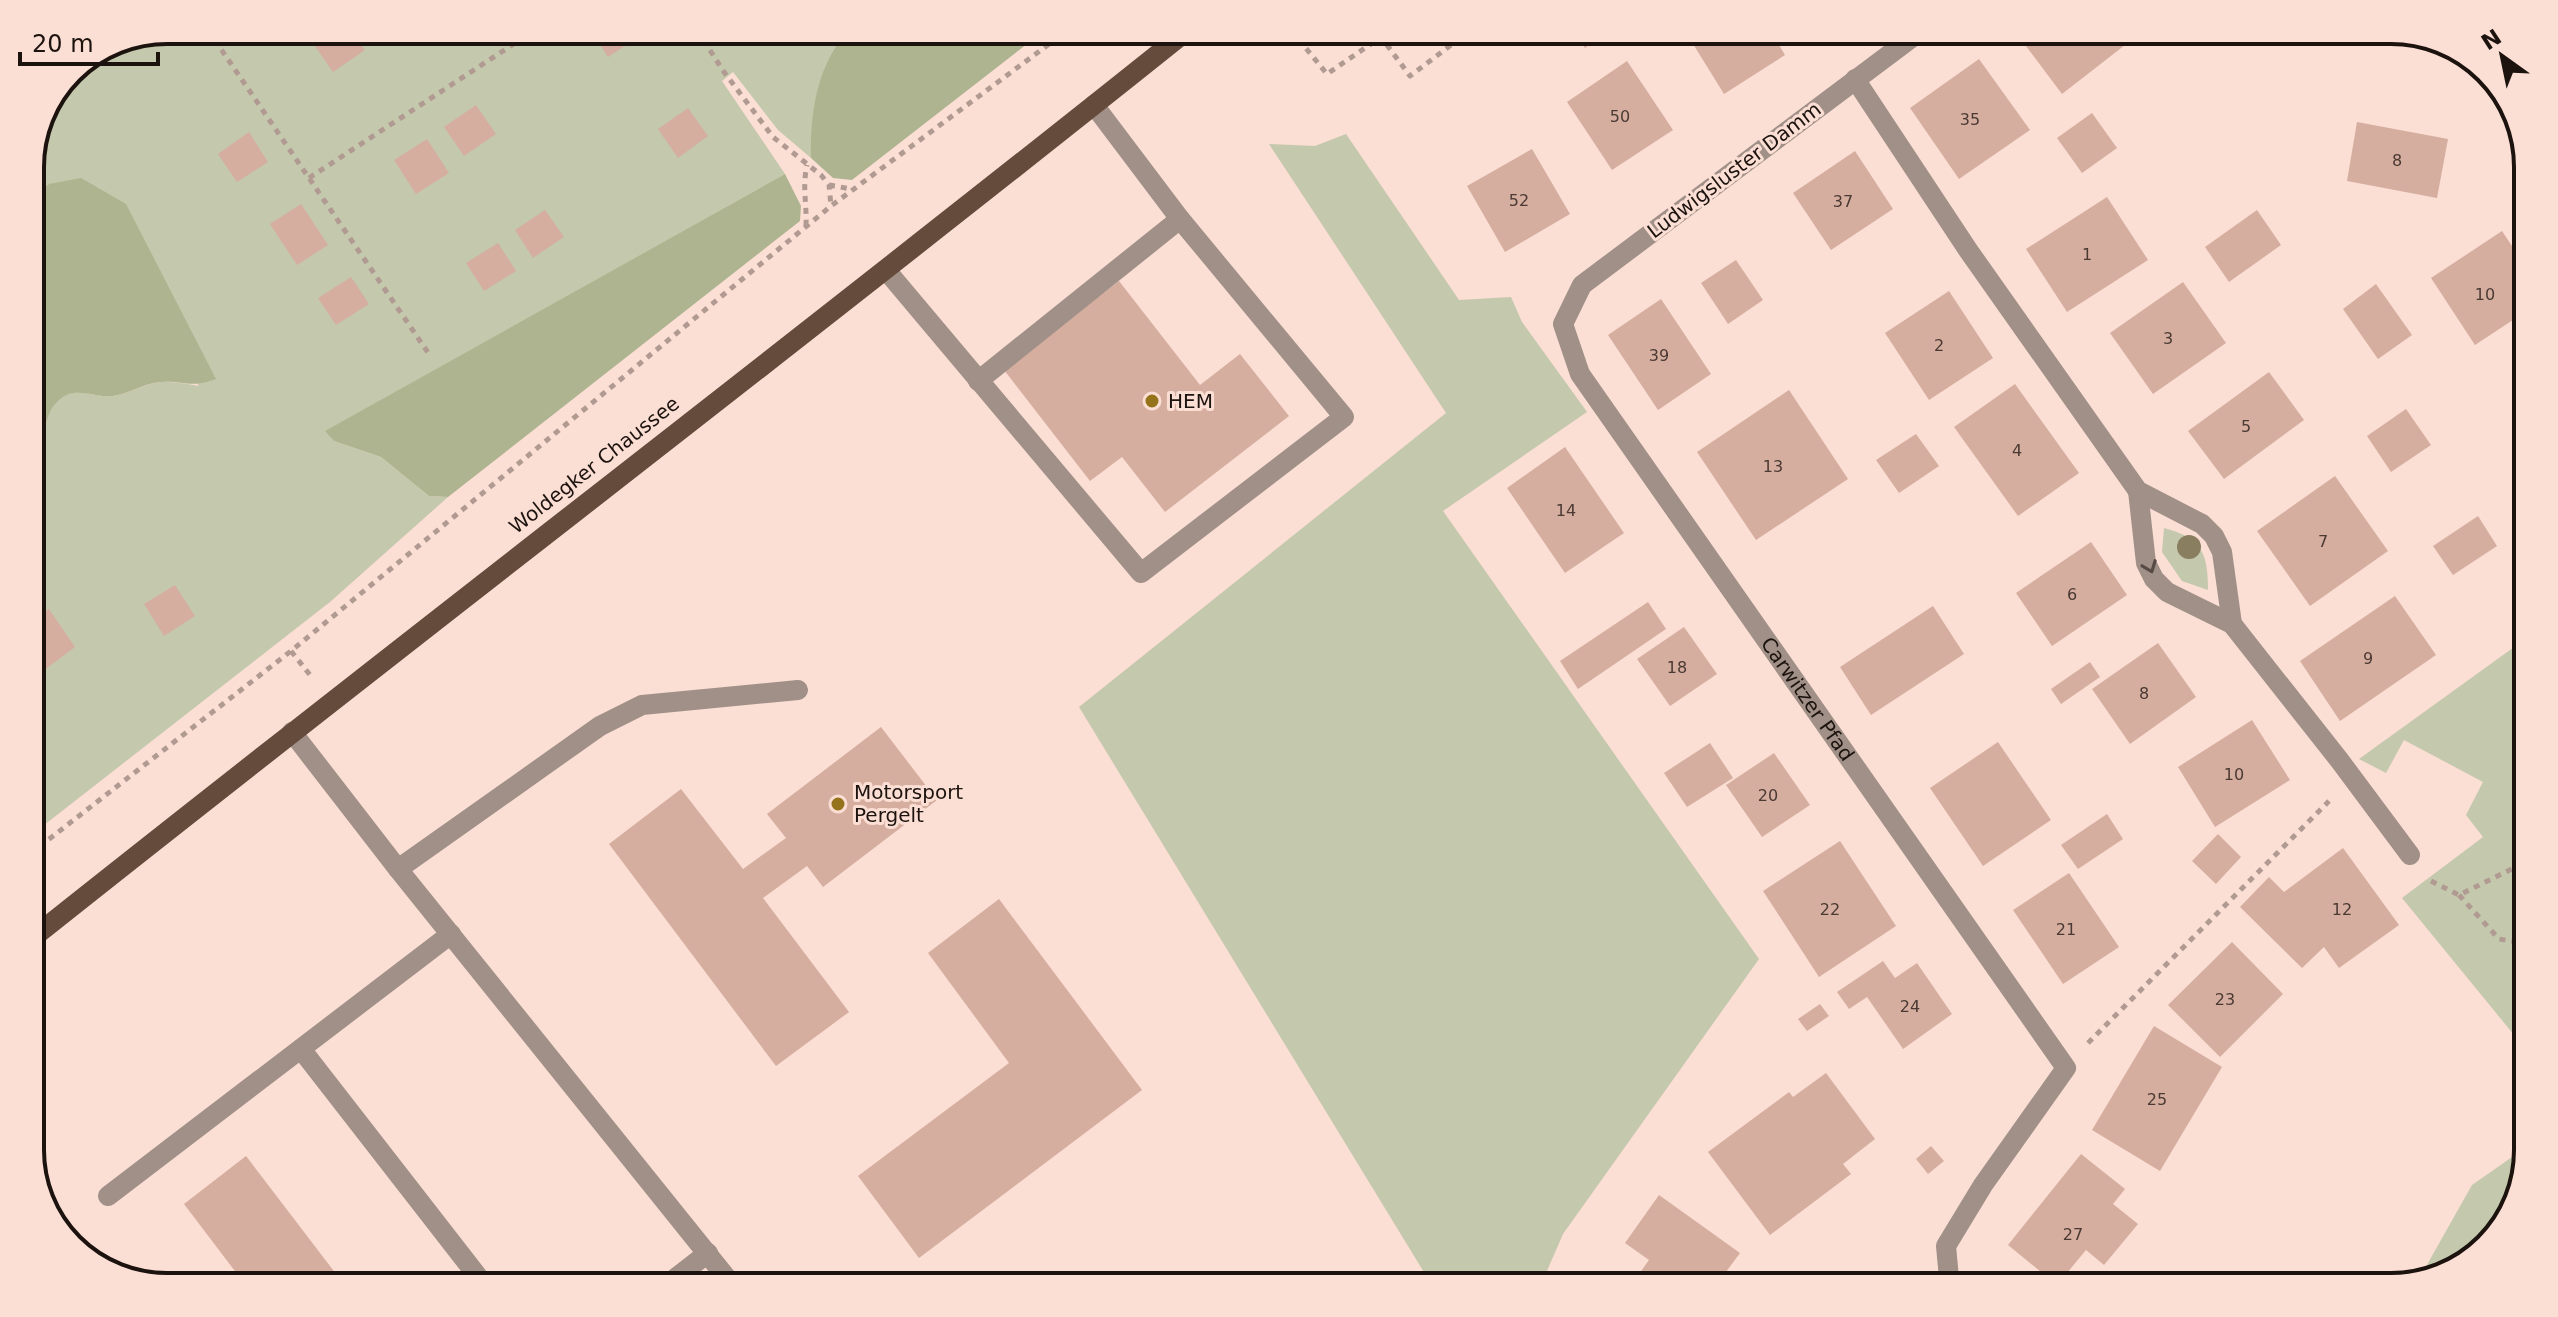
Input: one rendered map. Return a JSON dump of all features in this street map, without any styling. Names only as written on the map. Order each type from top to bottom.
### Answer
[{"type":"main road","name":"Woldegker Chaussee","points":[[44,929],[1170,44]]},
{"type":"street","name":"Ludwigsluster Damm","points":[[1563,324],[1582,285],[1903,44]]},
{"type":"street","points":[[1855,79],[1968,250],[2138,491],[2202,524],[2214,536],[2222,552],[2232,624]]},
{"type":"street","points":[[886,270],[1141,573],[1344,417],[1180,219],[1094,105]]},
{"type":"street","points":[[978,381],[1180,219]]},
{"type":"street","name":"Carwitzer Pfad","points":[[1563,324],[1580,374],[2066,1068]]},
{"type":"street","points":[[2138,491],[2146,563],[2154,579],[2167,592],[2232,624],[2410,855]]},
{"type":"street","points":[[398,869],[600,726],[642,705],[798,690]]},
{"type":"street","points":[[292,732],[398,869],[723,1273]]},
{"type":"street","points":[[108,1196],[451,934]]},
{"type":"street","points":[[301,1049],[475,1273]]},
{"type":"street","points":[[1949,1273],[1946,1246],[1983,1185],[2066,1068]]},
{"type":"street","points":[[682,1273],[708,1253]]},
{"type":"path","points":[[218,44],[431,357]]},
{"type":"path","points":[[309,178],[514,44]]},
{"type":"path","points":[[706,44],[773,137],[829,185],[831,206]]},
{"type":"path","points":[[44,843],[291,651],[831,206],[1049,44]]},
{"type":"path","points":[[1302,44],[1327,74],[1371,44]]},
{"type":"path","points":[[1386,44],[1410,76],[1452,44]]},
{"type":"path","points":[[806,226],[807,206],[803,186],[807,165]]},
{"type":"path","points":[[829,185],[853,189]]},
{"type":"path","points":[[2066,1068],[2093,1037],[2325,804],[2356,781]]},
{"type":"path","points":[[2410,855],[2434,884],[2459,895],[2499,939],[2514,942]]},
{"type":"path","points":[[2459,895],[2514,868]]},
{"type":"green space","points":[[837,44],[1027,44],[852,180],[833,178],[811,158],[814,107],[829,58]]},
{"type":"green space","points":[[840,44],[811,140],[811,158],[778,130],[733,72],[722,81],[785,174],[326,431],[334,441],[381,457],[429,496],[448,497],[330,602],[44,825],[44,432],[49,414],[59,399],[72,393],[113,396],[161,382],[199,386],[49,184],[44,187],[48,135],[69,92],[105,60],[151,45]]},
{"type":"green space","points":[[1346,134],[1459,300],[1511,297],[1522,322],[1587,412],[1443,511],[1759,959],[1563,1234],[1546,1273],[1424,1273],[1079,707],[1446,413],[1269,144],[1315,146]]},
{"type":"green space","points":[[785,174],[801,206],[800,221],[448,497],[429,496],[381,457],[334,441],[325,431]]},
{"type":"green space","points":[[81,178],[126,204],[216,379],[193,384],[155,383],[113,396],[72,393],[53,407],[44,432],[44,187]]},
{"type":"green space","points":[[2164,528],[2187,537],[2200,549],[2206,566],[2208,590],[2182,581],[2162,552]]},
{"type":"green space","points":[[2514,647],[2514,1035],[2402,898],[2483,837],[2466,815],[2483,782],[2404,740],[2386,773],[2359,759]]},
{"type":"green space","points":[[2513,1156],[2507,1190],[2484,1231],[2459,1252],[2426,1267],[2472,1185]]},
{"type":"building","points":[[313,44],[361,44],[365,50],[333,72]]},
{"type":"building","points":[[600,44],[628,44],[608,57]]},
{"type":"building","points":[[1693,44],[1778,44],[1785,55],[1724,94]]},
{"type":"building","points":[[2024,44],[2125,45],[2062,94]]},
{"type":"building","points":[[1979,59],[2030,130],[1959,179],[1910,108]]},
{"type":"building","points":[[1627,61],[1673,130],[1612,170],[1567,102]]},
{"type":"building","points":[[476,105],[496,134],[464,156],[444,127]]},
{"type":"building","points":[[688,108],[708,136],[678,158],[658,129]]},
{"type":"building","points":[[2092,113],[2117,148],[2082,173],[2057,138]]},
{"type":"building","points":[[2357,122],[2448,139],[2437,198],[2347,181]]},
{"type":"building","points":[[249,132],[268,162],[237,182],[218,154]]},
{"type":"building","points":[[427,139],[449,173],[416,194],[394,160]]},
{"type":"building","points":[[1532,149],[1570,214],[1505,252],[1467,186]]},
{"type":"building","points":[[1855,151],[1893,209],[1831,250],[1793,193]]},
{"type":"building","points":[[2107,197],[2148,260],[2067,312],[2026,249]]},
{"type":"building","points":[[301,204],[328,245],[297,265],[270,224]]},
{"type":"building","points":[[545,210],[564,237],[533,258],[515,230]]},
{"type":"building","points":[[2257,210],[2281,245],[2229,282],[2205,247]]},
{"type":"building","points":[[2502,231],[2514,249],[2514,319],[2475,345],[2431,278]]},
{"type":"building","points":[[498,243],[516,271],[484,291],[466,263]]},
{"type":"building","points":[[1736,260],[1763,300],[1728,324],[1701,283]]},
{"type":"building","points":[[351,277],[369,304],[336,325],[318,298]]},
{"type":"building","name":"HEM","points":[[1119,281],[1200,385],[1240,354],[1289,416],[1165,512],[1122,457],[1090,481],[1004,370]]},
{"type":"building","points":[[2183,282],[2226,343],[2153,394],[2110,333]]},
{"type":"building","points":[[2376,284],[2412,335],[2378,359],[2343,309]]},
{"type":"building","points":[[1949,291],[1993,358],[1929,400],[1885,333]]},
{"type":"building","points":[[1661,299],[1711,374],[1658,410],[1608,335]]},
{"type":"building","points":[[2269,372],[2304,420],[2224,479],[2188,431]]},
{"type":"building","points":[[2015,384],[2079,473],[2018,516],[1954,427]]},
{"type":"building","points":[[1789,390],[1848,479],[1756,540],[1697,452]]},
{"type":"building","points":[[2406,409],[2431,445],[2391,472],[2367,436]]},
{"type":"building","points":[[1916,434],[1939,466],[1899,493],[1876,460]]},
{"type":"building","points":[[1565,447],[1624,533],[1565,573],[1507,488]]},
{"type":"building","points":[[2335,476],[2388,551],[2310,606],[2257,531]]},
{"type":"building","points":[[2478,516],[2497,546],[2453,575],[2433,546]]},
{"type":"building","points":[[2091,542],[2127,595],[2052,646],[2016,593]]},
{"type":"building","points":[[175,585],[195,616],[164,636],[144,604]]},
{"type":"building","points":[[2395,596],[2436,655],[2340,721],[2300,661]]},
{"type":"building","points":[[1648,602],[1666,629],[1578,689],[1560,661]]},
{"type":"building","points":[[1933,606],[1964,654],[1871,715],[1840,667]]},
{"type":"building","points":[[49,609],[75,647],[44,670],[44,612]]},
{"type":"building","points":[[1684,627],[1717,674],[1670,706],[1637,659]]},
{"type":"building","points":[[2158,643],[2196,697],[2130,744],[2092,689]]},
{"type":"building","points":[[2090,662],[2100,677],[2061,704],[2051,689]]},
{"type":"building","points":[[2252,720],[2290,780],[2215,827],[2178,767]]},
{"type":"building","points":[[881,727],[937,800],[823,887],[807,866],[763,898],[849,1012],[776,1066],[609,844],[681,789],[743,869],[786,838],[767,814]]},
{"type":"building","points":[[1998,742],[2051,820],[1983,866],[1930,788]]},
{"type":"building","points":[[1710,743],[1733,778],[1687,807],[1664,773]]},
{"type":"building","points":[[1774,753],[1810,805],[1762,837],[1726,785]]},
{"type":"building","points":[[2107,814],[2123,839],[2078,869],[2061,845]]},
{"type":"building","points":[[2218,834],[2241,857],[2216,884],[2192,861]]},
{"type":"building","points":[[1840,841],[1896,926],[1819,977],[1763,891]]},
{"type":"building","points":[[2343,848],[2399,925],[2339,968],[2324,947],[2302,968],[2240,907],[2269,877],[2284,892]]},
{"type":"building","points":[[2069,873],[2119,947],[2063,984],[2013,910]]},
{"type":"building","points":[[999,899],[1142,1090],[919,1258],[858,1176],[1009,1063],[928,953]]},
{"type":"building","points":[[2232,942],[2283,994],[2220,1057],[2168,1005]]},
{"type":"building","points":[[1883,961],[1895,978],[1917,963],[1952,1014],[1903,1049],[1867,997],[1849,1009],[1837,992]]},
{"type":"building","points":[[1820,1004],[1829,1016],[1807,1031],[1798,1019]]},
{"type":"building","points":[[2154,1026],[2222,1067],[2160,1171],[2092,1130]]},
{"type":"building","points":[[1826,1073],[1875,1139],[1843,1164],[1851,1174],[1770,1235],[1708,1152],[1789,1092],[1793,1097]]},
{"type":"building","points":[[1931,1146],[1944,1161],[1928,1174],[1916,1159]]},
{"type":"building","points":[[2081,1154],[2125,1189],[2113,1204],[2138,1224],[2104,1265],[2086,1250],[2067,1273],[2042,1273],[2008,1245]]},
{"type":"building","points":[[246,1156],[335,1273],[236,1273],[184,1204]]},
{"type":"building","points":[[1659,1195],[1740,1253],[1725,1273],[1640,1273],[1649,1260],[1625,1243]]},
{"type":"place","name":"HEM","points":[[1152,401]]},
{"type":"place","name":"Motorsport Pergelt","points":[[838,804]]}]
